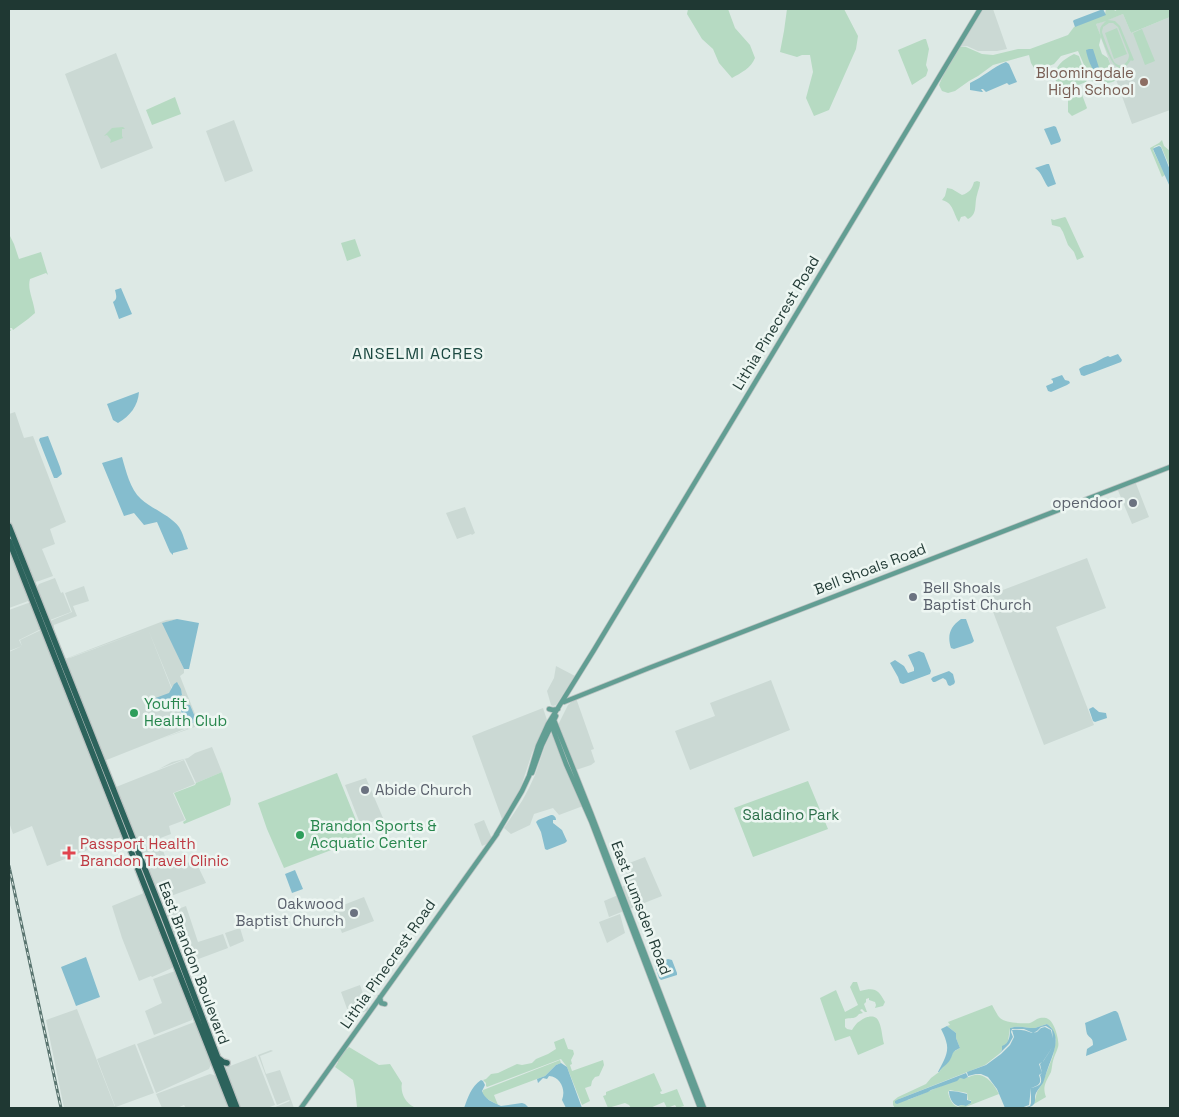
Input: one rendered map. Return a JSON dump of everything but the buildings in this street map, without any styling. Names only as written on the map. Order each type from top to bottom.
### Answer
[{"type":"highway","points":[[9,526],[31,590],[40,612],[44,616],[76,712],[134,850]]},
{"type":"highway","points":[[9,533],[12,541],[18,548]]},
{"type":"highway","points":[[9,542],[16,560],[22,567],[59,660],[92,735],[123,822]]},
{"type":"highway","points":[[76,712],[82,718],[88,734],[92,735]]},
{"type":"highway","name":"East Brandon Boulevard","points":[[134,850],[147,875],[180,967],[188,997],[237,1108]]},
{"type":"highway","name":"East Brandon Boulevard","points":[[134,850],[168,943],[172,946],[185,980],[191,988],[220,1078],[232,1108]]},
{"type":"highway","points":[[188,997],[194,1003],[200,1018]]},
{"type":"highway","points":[[220,1078],[211,1071],[215,1059],[227,1063]]},
{"type":"main road","name":"Lithia Pinecrest Road","points":[[301,1108],[510,814],[531,778],[542,745],[558,709],[980,9]]},
{"type":"main road","points":[[930,85],[948,61]]},
{"type":"main road","name":"Bell Shoals Road","points":[[564,702],[1170,466]]},
{"type":"main road","name":"Lithia Pinecrest Road","points":[[510,814],[525,784],[538,746],[594,650]]},
{"type":"main road","points":[[570,693],[574,696],[579,695]]},
{"type":"main road","points":[[549,709],[558,709]]},
{"type":"main road","name":"East Lumsden Road","points":[[553,721],[555,734],[593,826],[702,1108]]},
{"type":"main road","name":"East Lumsden Road","points":[[553,721],[636,929],[702,1108]]},
{"type":"main road","points":[[542,745],[544,745],[550,733],[555,734]]},
{"type":"main road","points":[[566,762],[576,778]]},
{"type":"main road","points":[[380,996],[380,1002],[385,1004]]},
{"type":"main road","points":[[360,1015],[363,1021]]},
{"type":"shaded area","points":[[981,9],[993,9],[1007,49],[978,51],[967,46],[960,47],[959,45]]},
{"type":"shaded area","name":"Bloomingdale High School","points":[[1123,14],[1131,33],[1170,17],[1170,110],[1132,124],[1096,24]]},
{"type":"shaded area","points":[[116,53],[153,148],[101,169],[65,74]]},
{"type":"shaded area","points":[[234,120],[253,171],[225,182],[206,131]]},
{"type":"shaded area","points":[[15,412],[24,438],[33,436],[66,522],[50,529],[55,544],[42,549],[53,576],[35,582],[9,519],[9,414]]},
{"type":"shaded area","points":[[1135,481],[1149,517],[1132,524],[1117,488]]},
{"type":"shaded area","points":[[465,507],[475,533],[457,539],[446,513]]},
{"type":"shaded area","points":[[9,544],[31,600],[9,608]]},
{"type":"shaded area","points":[[1087,558],[1106,608],[1056,627],[1094,725],[1044,745],[987,596]]},
{"type":"shaded area","points":[[55,578],[71,612],[50,620],[37,587],[39,584]]},
{"type":"shaded area","points":[[84,586],[89,601],[73,606],[77,616],[54,625],[53,628],[50,621],[72,612],[65,593]]},
{"type":"shaded area","points":[[31,602],[41,629],[19,640],[22,646],[9,651],[9,610]]},
{"type":"shaded area","points":[[177,619],[163,623],[184,669],[184,673],[180,676],[187,694],[199,724],[203,724],[161,739],[187,729],[187,726],[196,720],[190,706],[184,701],[178,703],[176,698],[182,694],[178,683],[175,683],[172,688],[148,629],[65,659],[166,620]]},
{"type":"shaded area","points":[[148,629],[187,728],[104,761],[66,661]]},
{"type":"shaded area","points":[[41,630],[121,837],[47,866],[32,826],[13,834],[9,822],[9,652],[22,646],[20,640]]},
{"type":"shaded area","points":[[556,666],[575,676],[556,705],[553,706],[547,691],[554,678]]},
{"type":"shaded area","points":[[771,680],[790,730],[690,770],[675,731],[715,716],[710,703]]},
{"type":"shaded area","points":[[576,698],[594,749],[591,750],[595,762],[575,770],[558,725],[568,705]]},
{"type":"shaded area","points":[[543,708],[547,720],[532,753],[520,790],[502,819],[472,736]]},
{"type":"shaded area","points":[[553,734],[583,806],[559,815],[553,808],[534,814],[530,825],[511,834],[504,828],[529,788],[545,746],[550,735]]},
{"type":"shaded area","points":[[212,747],[222,772],[196,783],[185,759],[159,769],[172,762],[188,758],[195,753]]},
{"type":"shaded area","points":[[184,760],[195,784],[173,793],[185,820],[169,826],[171,834],[139,846],[116,787]]},
{"type":"shaded area","points":[[366,778],[383,818],[361,826],[345,785]]},
{"type":"shaded area","points":[[484,820],[492,839],[489,843],[482,846],[474,824]]},
{"type":"shaded area","points":[[163,840],[160,842],[170,866],[175,867],[195,860],[206,883],[160,900],[140,849]]},
{"type":"shaded area","points":[[645,857],[662,896],[629,909],[621,888],[629,882],[624,865]]},
{"type":"shaded area","points":[[144,893],[173,966],[152,977],[139,981],[112,906]]},
{"type":"shaded area","points":[[618,895],[624,911],[609,917],[604,901]]},
{"type":"shaded area","points":[[364,897],[374,921],[342,933],[333,909]]},
{"type":"shaded area","points":[[186,906],[198,942],[223,934],[228,948],[185,964],[165,914]]},
{"type":"shaded area","points":[[620,914],[625,933],[607,943],[599,922]]},
{"type":"shaded area","points":[[240,928],[244,941],[230,947],[225,933]]},
{"type":"shaded area","points":[[175,971],[192,1015],[192,1020],[154,1035],[145,1011],[162,1003],[153,979]]},
{"type":"shaded area","points":[[360,985],[369,1010],[350,1017],[341,992]]},
{"type":"shaded area","points":[[77,1009],[115,1107],[64,1108],[46,1020]]},
{"type":"shaded area","points":[[197,1021],[212,1062],[209,1069],[156,1093],[137,1044]]},
{"type":"shaded area","points":[[135,1044],[154,1093],[113,1108],[115,1106],[97,1059]]},
{"type":"shaded area","points":[[273,1051],[260,1056],[266,1074],[280,1070],[294,1108],[273,1108],[290,1101],[277,1105],[258,1055]]},
{"type":"shaded area","points":[[256,1056],[275,1105],[267,1108],[240,1108],[225,1068]]},
{"type":"shaded area","points":[[210,1074],[219,1079],[231,1108],[186,1108],[184,1105],[177,1108],[162,1108],[156,1094]]},
{"type":"green space","points":[[688,9],[728,9],[735,28],[750,45],[755,58],[751,65],[732,78],[719,63],[713,49],[702,39],[687,14]]},
{"type":"green space","points":[[787,9],[844,9],[858,36],[856,49],[829,110],[814,116],[806,98],[813,72],[810,55],[797,57],[780,52]]},
{"type":"green space","points":[[1106,9],[1114,9],[1115,11],[1118,9],[1170,9],[1170,17],[1131,33],[1123,14],[1108,20],[1115,21],[1120,26],[1134,60],[1131,60],[1122,68],[1118,68],[1112,61],[1102,39],[1100,29],[1106,21],[1096,24],[1101,37],[1099,45],[1102,54],[1108,58],[1116,80],[1113,82],[1091,81],[1078,51],[1061,56],[1054,64],[1036,71],[1029,55],[993,65],[955,91],[948,93],[942,91],[939,85],[948,64],[959,47],[966,47],[982,54],[993,55],[1018,49],[1030,49],[1068,35],[1074,27],[1105,14]],"holes":[[[1113,23],[1118,27],[1129,55],[1129,58],[1123,65],[1115,63],[1102,32],[1103,27]]]},
{"type":"green space","points":[[1117,28],[1127,54],[1114,59],[1105,33]]},
{"type":"green space","points":[[1142,29],[1155,61],[1145,65],[1133,33]]},
{"type":"green space","points":[[926,39],[929,49],[926,65],[928,70],[926,76],[912,85],[898,50]]},
{"type":"green space","points":[[1074,54],[1079,56],[1087,80],[1061,92],[1055,80],[1056,70],[1063,61]]},
{"type":"green space","points":[[1078,92],[1081,92],[1087,108],[1072,116],[1068,112],[1068,100]]},
{"type":"green space","points":[[175,97],[181,114],[152,125],[146,110]]},
{"type":"green space","points":[[123,127],[125,129],[122,129],[123,138],[110,143],[111,140],[107,135],[104,136],[112,128]]},
{"type":"green space","points":[[1162,140],[1164,146],[1170,151],[1170,168],[1161,146],[1154,147],[1153,150],[1165,175],[1162,177],[1150,148]]},
{"type":"green space","points":[[977,181],[980,184],[973,215],[968,219],[965,216],[961,217],[959,222],[951,206],[942,200],[947,188],[962,195],[968,192],[974,182]]},
{"type":"green space","points":[[1065,217],[1084,257],[1077,260],[1060,227],[1052,225],[1051,219]]},
{"type":"green space","points":[[9,234],[19,259],[41,252],[48,275],[46,273],[30,279],[29,287],[35,313],[13,330],[10,328],[11,331],[9,331]]},
{"type":"green space","points":[[355,239],[361,256],[347,261],[341,243]]},
{"type":"green space","points":[[222,772],[231,799],[230,805],[184,824],[183,822],[186,820],[174,793]]},
{"type":"green space","name":"Brandon Sports & Acquatic Center","points":[[337,773],[362,835],[333,846],[334,849],[284,868],[258,803]]},
{"type":"green space","name":"Saladino Park","points":[[808,781],[828,829],[753,857],[734,808]]},
{"type":"green space","points":[[853,982],[857,982],[860,991],[876,990],[885,1002],[883,1006],[875,1008],[875,1002],[869,1000],[869,998],[866,999],[864,1004],[867,1012],[862,1009],[860,1010],[863,1013],[854,1018],[845,1019],[845,1027],[852,1030],[857,1023],[867,1017],[874,1017],[878,1020],[884,1044],[858,1055],[850,1036],[835,1041],[820,998],[836,990],[845,1012],[858,1005],[850,987]]},
{"type":"green space","points":[[992,1005],[1000,1018],[1006,1021],[1031,1023],[1037,1019],[1047,1018],[1052,1023],[1056,1032],[1058,1049],[1045,1084],[1046,1097],[1034,1104],[1037,1092],[1053,1056],[1056,1040],[1051,1027],[1047,1024],[1035,1028],[1010,1028],[1008,1041],[1002,1050],[985,1065],[899,1099],[908,1100],[960,1078],[975,1075],[986,1078],[993,1084],[999,1094],[963,1108],[895,1108],[893,1101],[926,1084],[949,1061],[953,1052],[960,1048],[956,1033],[947,1026],[950,1025],[948,1022]],"holes":[[[950,1090],[967,1093],[968,1100],[971,1100],[971,1103],[958,1107],[954,1105],[948,1094]]]},
{"type":"green space","points":[[564,1038],[568,1049],[573,1050],[574,1054],[571,1060],[572,1064],[570,1065],[572,1071],[603,1060],[604,1065],[599,1076],[595,1077],[591,1086],[585,1088],[590,1101],[582,1105],[567,1067],[561,1059],[486,1086],[483,1080],[491,1074],[498,1073],[517,1064],[532,1063],[556,1049],[554,1042]]},
{"type":"green space","points":[[349,1047],[379,1065],[390,1064],[402,1083],[404,1097],[411,1105],[418,1108],[355,1108],[357,1107],[353,1080],[335,1067],[338,1062],[337,1060]]},
{"type":"green space","points":[[560,1060],[561,1063],[556,1065],[545,1076],[494,1095],[498,1105],[484,1097],[482,1093],[483,1090]]},
{"type":"green space","points":[[654,1073],[662,1091],[660,1092],[661,1094],[677,1089],[684,1106],[677,1108],[675,1105],[667,1108],[664,1102],[650,1108],[631,1108],[625,1103],[608,1108],[603,1096],[606,1095],[606,1092]]},
{"type":"water","points":[[1103,9],[1106,15],[1075,27],[1074,20]]},
{"type":"water","points":[[1093,49],[1101,74],[1098,75],[1092,67],[1086,50]]},
{"type":"water","points":[[1006,62],[1009,64],[1017,82],[1009,85],[1007,83],[986,92],[983,89],[981,89],[983,92],[970,90],[970,83]]},
{"type":"water","points":[[1054,126],[1061,140],[1051,145],[1044,129]]},
{"type":"water","points":[[1159,146],[1170,170],[1170,187],[1153,149]]},
{"type":"water","points":[[1049,164],[1056,184],[1048,187],[1041,174],[1035,168]]},
{"type":"water","points":[[121,288],[132,314],[119,319],[113,302],[116,298],[115,290]]},
{"type":"water","points":[[1118,354],[1122,360],[1121,362],[1084,376],[1081,375],[1079,369],[1082,367],[1108,356]]},
{"type":"water","points":[[1062,375],[1070,383],[1051,392],[1048,391],[1046,386],[1053,383],[1051,379]]},
{"type":"water","points":[[139,392],[137,402],[130,414],[118,423],[113,420],[107,404]]},
{"type":"water","points":[[48,436],[62,474],[57,478],[54,478],[39,440]]},
{"type":"water","points":[[122,457],[129,479],[137,495],[145,503],[175,523],[180,529],[188,549],[173,553],[173,555],[157,522],[144,525],[134,513],[124,516],[102,463]]},
{"type":"water","points":[[177,619],[199,623],[189,669],[184,669],[162,623]]},
{"type":"water","points":[[961,619],[966,619],[974,641],[954,649],[951,648],[949,639],[952,628]]},
{"type":"water","points":[[919,651],[924,653],[931,671],[930,674],[903,684],[900,683],[890,663],[895,660],[904,666],[908,673],[914,671],[908,655]]},
{"type":"water","points":[[949,671],[953,674],[955,682],[950,686],[943,678],[935,682],[931,679],[933,677]]},
{"type":"water","points":[[177,682],[182,695],[152,707],[150,700],[169,693]]},
{"type":"water","points":[[182,701],[190,705],[195,717],[195,722],[187,726],[178,703]]},
{"type":"water","points":[[1093,707],[1099,712],[1106,713],[1107,718],[1093,721],[1089,709]]},
{"type":"water","points":[[551,815],[556,819],[553,820],[553,823],[562,830],[567,841],[547,850],[536,822]]},
{"type":"water","points":[[295,870],[303,889],[292,893],[285,874]]},
{"type":"water","points":[[86,957],[100,997],[76,1006],[61,967]]},
{"type":"water","points":[[668,959],[672,960],[677,975],[661,980],[655,965]]},
{"type":"water","points":[[1114,1011],[1118,1013],[1127,1040],[1086,1056],[1087,1049],[1093,1045],[1092,1039],[1087,1034],[1085,1023]]},
{"type":"water","points":[[1047,1024],[1052,1028],[1055,1034],[1054,1051],[1043,1083],[1035,1094],[1034,1104],[1032,1106],[1023,1108],[1030,1106],[1031,1088],[1029,1105],[1021,1108],[1005,1108],[997,1089],[988,1077],[981,1074],[968,1076],[967,1072],[986,1065],[1001,1054],[1010,1045],[1014,1037],[1012,1030],[1033,1033],[1024,1029],[1012,1029],[1011,1032],[1013,1037],[999,1054],[1002,1046],[1008,1041],[1010,1028],[1035,1028]],"holes":[[[1046,1026],[1052,1030],[1053,1038],[1051,1030],[1045,1027],[1034,1033],[1041,1027]]]},
{"type":"water","points":[[947,1026],[956,1033],[960,1048],[954,1052],[949,1062],[938,1072],[947,1049],[946,1040],[941,1029]]},
{"type":"water","points":[[561,1063],[567,1067],[582,1108],[566,1108],[562,1100],[563,1088],[557,1079],[549,1076],[547,1079],[543,1078],[538,1083],[537,1079],[545,1076],[556,1065]]},
{"type":"water","points":[[966,1073],[968,1077],[964,1079],[960,1078],[957,1081],[897,1104],[895,1103],[899,1099]]},
{"type":"water","points":[[481,1080],[485,1085],[482,1091],[483,1094],[492,1102],[501,1106],[522,1103],[529,1108],[464,1108],[472,1089]]},
{"type":"water","points":[[949,1091],[967,1094],[967,1100],[971,1101],[971,1103],[966,1106],[954,1104]]},
{"type":"railway","points":[[9,866],[61,1108]]},
{"type":"place","name":"Bloomingdale High School","points":[[1144,82]]},
{"type":"place","name":"opendoor","points":[[1133,503]]},
{"type":"place","name":"Bell Shoals Baptist Church","points":[[913,597]]},
{"type":"place","name":"Youfit Health Club","points":[[134,713]]},
{"type":"place","name":"Abide Church","points":[[365,790]]},
{"type":"place","name":"Brandon Sports & Acquatic Center","points":[[300,835]]},
{"type":"place","name":"Passport Health Brandon Travel Clinic","points":[[69,853]]},
{"type":"place","name":"Oakwood Baptist Church","points":[[354,913]]},
{"type":"district","name":"ANSELMI ACRES","points":[[418,353]]}]
